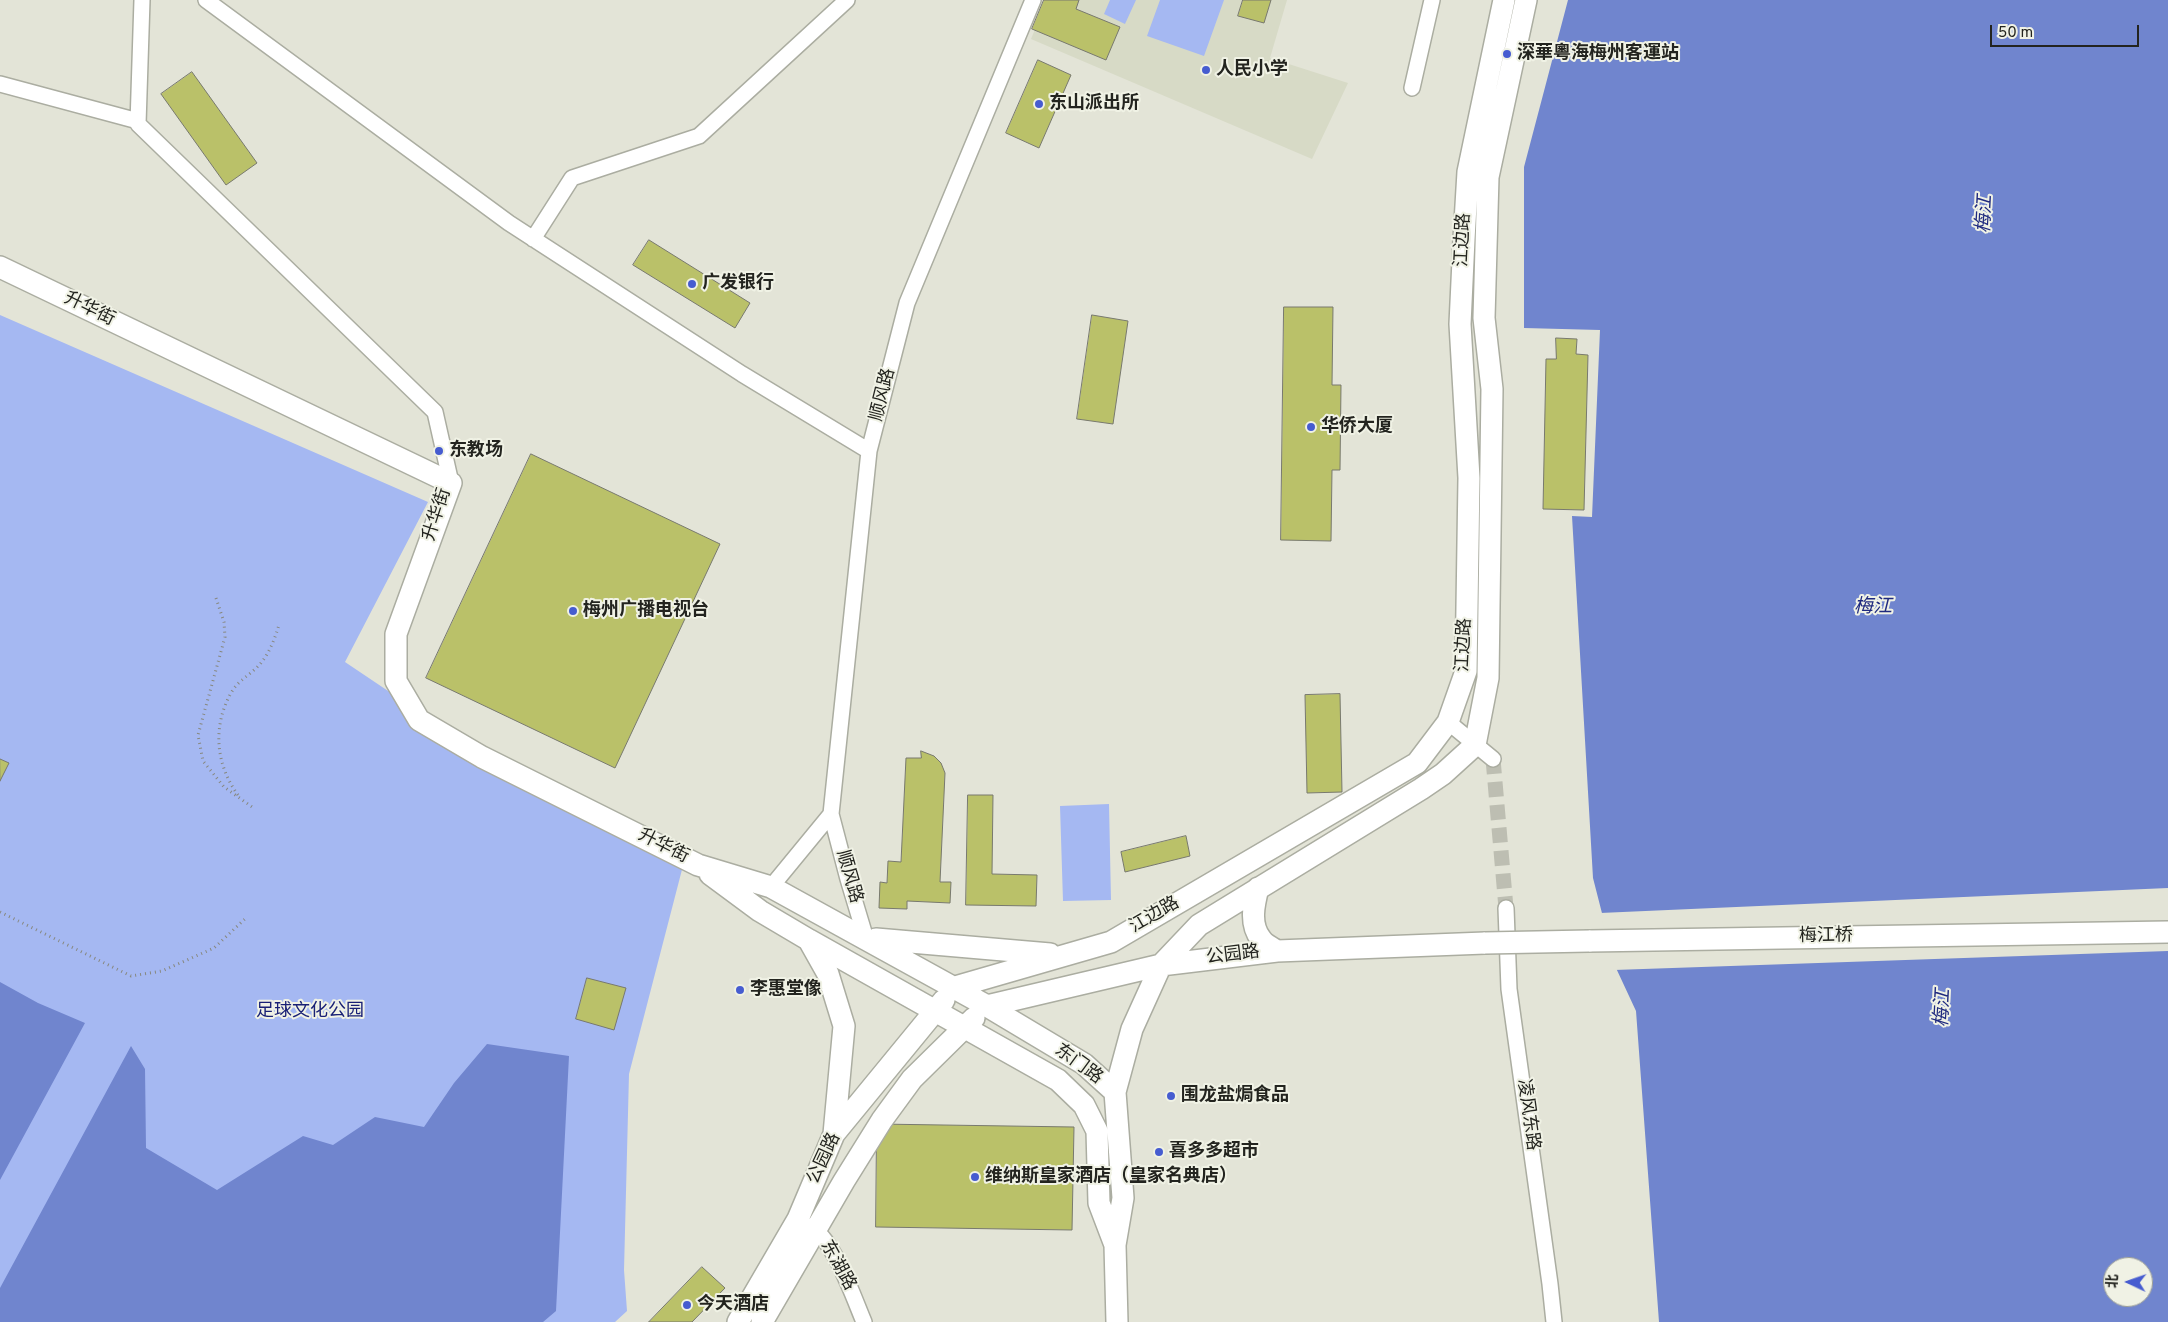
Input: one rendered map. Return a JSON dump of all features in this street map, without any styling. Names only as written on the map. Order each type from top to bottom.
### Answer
[{"type":"main road","name":"江边路","points":[[954,987],[1111,942],[1417,763],[1448,722],[1466,671],[1469,478],[1460,324],[1468,172],[1504,0]]},
{"type":"main road","name":"江边路","points":[[1161,965],[1199,925],[1421,789],[1443,774],[1475,745],[1488,678],[1492,389],[1484,318],[1488,177],[1526,0]]},
{"type":"main road","name":"升华街","points":[[0,268],[452,483],[396,634],[396,681],[419,720],[482,757],[698,865],[771,887],[954,987]]},
{"type":"main road","name":"升华街","points":[[698,865],[760,911],[934,1011]]},
{"type":"main road","points":[[1258,888],[1253,908],[1254,924],[1261,939],[1277,951]]},
{"type":"main road","name":"梅江桥","points":[[1485,943],[2168,932]]},
{"type":"main road","points":[[866,939],[1062,955]]},
{"type":"main road","points":[[809,940],[828,974],[844,1026],[834,1134]]},
{"type":"main road","name":"公园路","points":[[738,1322],[912,1079],[987,1006],[1161,965],[1277,951],[1485,943]]},
{"type":"main road","points":[[1115,1092],[1132,1029],[1161,965]]},
{"type":"main road","name":"公园路","points":[[762,1322],[807,1224],[834,1134],[954,987]]},
{"type":"main road","name":"东门路","points":[[954,987],[1084,1064],[1115,1092],[1123,1198],[1115,1245],[1117,1322]]},
{"type":"main road","name":"东门路","points":[[934,1011],[1058,1080],[1084,1105],[1097,1131],[1099,1203],[1115,1245]]},
{"type":"street","points":[[142,0],[138,124],[435,412],[452,483]]},
{"type":"street","points":[[206,0],[533,239],[742,374],[869,452]]},
{"type":"street","points":[[533,239],[572,178],[699,136],[847,0]]},
{"type":"street","name":"顺风路","points":[[866,939],[831,814],[869,452],[907,303],[1033,0]]},
{"type":"street","points":[[1412,88],[1432,0]]},
{"type":"street","points":[[0,84],[138,121]]},
{"type":"street","points":[[1448,722],[1493,759]]},
{"type":"street","name":"顺风路","points":[[771,887],[831,814]]},
{"type":"street","name":"凌风东路","points":[[1506,908],[1509,989],[1554,1322]]},
{"type":"street","name":"东湖路","points":[[807,1224],[838,1261],[864,1322]]},
{"type":"path","points":[[216,598],[224,622],[225,637],[198,735],[202,761],[224,787],[255,809]]},
{"type":"path","points":[[240,797],[232,786],[222,764],[219,747],[219,729],[231,693],[245,676],[260,664],[270,650],[279,625]]},
{"type":"path","points":[[0,912],[131,976],[162,971],[214,948],[247,916]]},
{"type":"shaded area","name":"人民小学","points":[[1047,0],[1287,0],[1270,58],[1348,83],[1312,159],[1031,39]]},
{"type":"green space","points":[[1110,0],[1136,0],[1125,24],[1104,14]]},
{"type":"green space","points":[[1160,0],[1224,0],[1204,56],[1147,36]]},
{"type":"green space","name":"足球文化公园","points":[[0,315],[428,502],[345,662],[467,744],[685,858],[629,1074],[624,1270],[627,1311],[615,1322],[0,1322]]},
{"type":"green space","points":[[1109,804],[1111,900],[1063,901],[1060,806]]},
{"type":"water","name":"梅江","points":[[1568,0],[2168,0],[2168,1322],[1659,1322],[1636,1011],[1616,968],[1593,878],[1572,516],[1592,517],[1600,330],[1524,328],[1524,167]]},
{"type":"water","points":[[0,982],[38,1003],[85,1023],[0,1180]]},
{"type":"water","points":[[487,1044],[569,1056],[556,1311],[543,1322],[0,1322],[0,1288],[131,1046],[145,1069],[146,1148],[217,1190],[303,1136],[333,1145],[375,1117],[424,1127],[454,1083]]},
{"type":"pier","points":[[2168,888],[2168,951],[1614,970],[1600,913]]},
{"type":"building","points":[[1044,0],[1079,0],[1076,9],[1120,27],[1106,60],[1032,29]]},
{"type":"building","points":[[1243,0],[1271,0],[1264,23],[1238,16]]},
{"type":"building","name":"东山派出所","points":[[1038,60],[1071,75],[1039,148],[1006,133]]},
{"type":"building","points":[[192,72],[257,163],[226,185],[161,94]]},
{"type":"building","name":"广发银行","points":[[649,240],[750,303],[735,328],[633,265]]},
{"type":"building","name":"华侨大厦","points":[[1284,307],[1333,307],[1332,385],[1341,385],[1340,470],[1332,470],[1331,541],[1281,540]]},
{"type":"building","points":[[1092,315],[1128,321],[1113,424],[1077,419]]},
{"type":"building","points":[[1556,338],[1577,339],[1576,354],[1588,355],[1584,510],[1543,509],[1546,359],[1556,359]]},
{"type":"building","name":"梅州广播电视台","points":[[531,454],[720,544],[615,768],[426,678]]},
{"type":"building","points":[[1340,694],[1342,792],[1307,793],[1305,695]]},
{"type":"building","points":[[921,751],[934,756],[941,763],[945,773],[940,882],[951,882],[950,903],[907,901],[907,909],[879,908],[880,882],[887,883],[888,861],[901,862],[906,758],[921,758]]},
{"type":"building","points":[[0,759],[9,763],[0,781]]},
{"type":"building","points":[[968,795],[993,795],[992,874],[1037,875],[1036,906],[966,905]]},
{"type":"building","points":[[1186,836],[1190,856],[1125,872],[1121,852]]},
{"type":"building","points":[[587,978],[626,988],[614,1030],[576,1019]]},
{"type":"building","name":"维纳斯皇家酒店（皇家名典店）","points":[[877,1124],[1074,1127],[1072,1230],[876,1227]]},
{"type":"building","name":"今天酒店","points":[[702,1267],[725,1288],[692,1322],[649,1322]]},
{"type":"tunnel","points":[[1493,759],[1506,908]]},
{"type":"place","name":"深華粵海梅州客運站","points":[[1507,54]]},
{"type":"place","name":"人民小学","points":[[1206,70]]},
{"type":"place","name":"东山派出所","points":[[1039,104]]},
{"type":"place","name":"广发银行","points":[[692,284]]},
{"type":"place","name":"华侨大厦","points":[[1311,427]]},
{"type":"place","name":"东教场","points":[[439,451]]},
{"type":"place","name":"梅州广播电视台","points":[[573,611]]},
{"type":"place","name":"李惠堂像","points":[[740,990]]},
{"type":"place","name":"围龙盐焗食品","points":[[1171,1096]]},
{"type":"place","name":"喜多多超市","points":[[1159,1152]]},
{"type":"place","name":"维纳斯皇家酒店（皇家名典店）","points":[[975,1177]]},
{"type":"place","name":"今天酒店","points":[[687,1305]]}]
